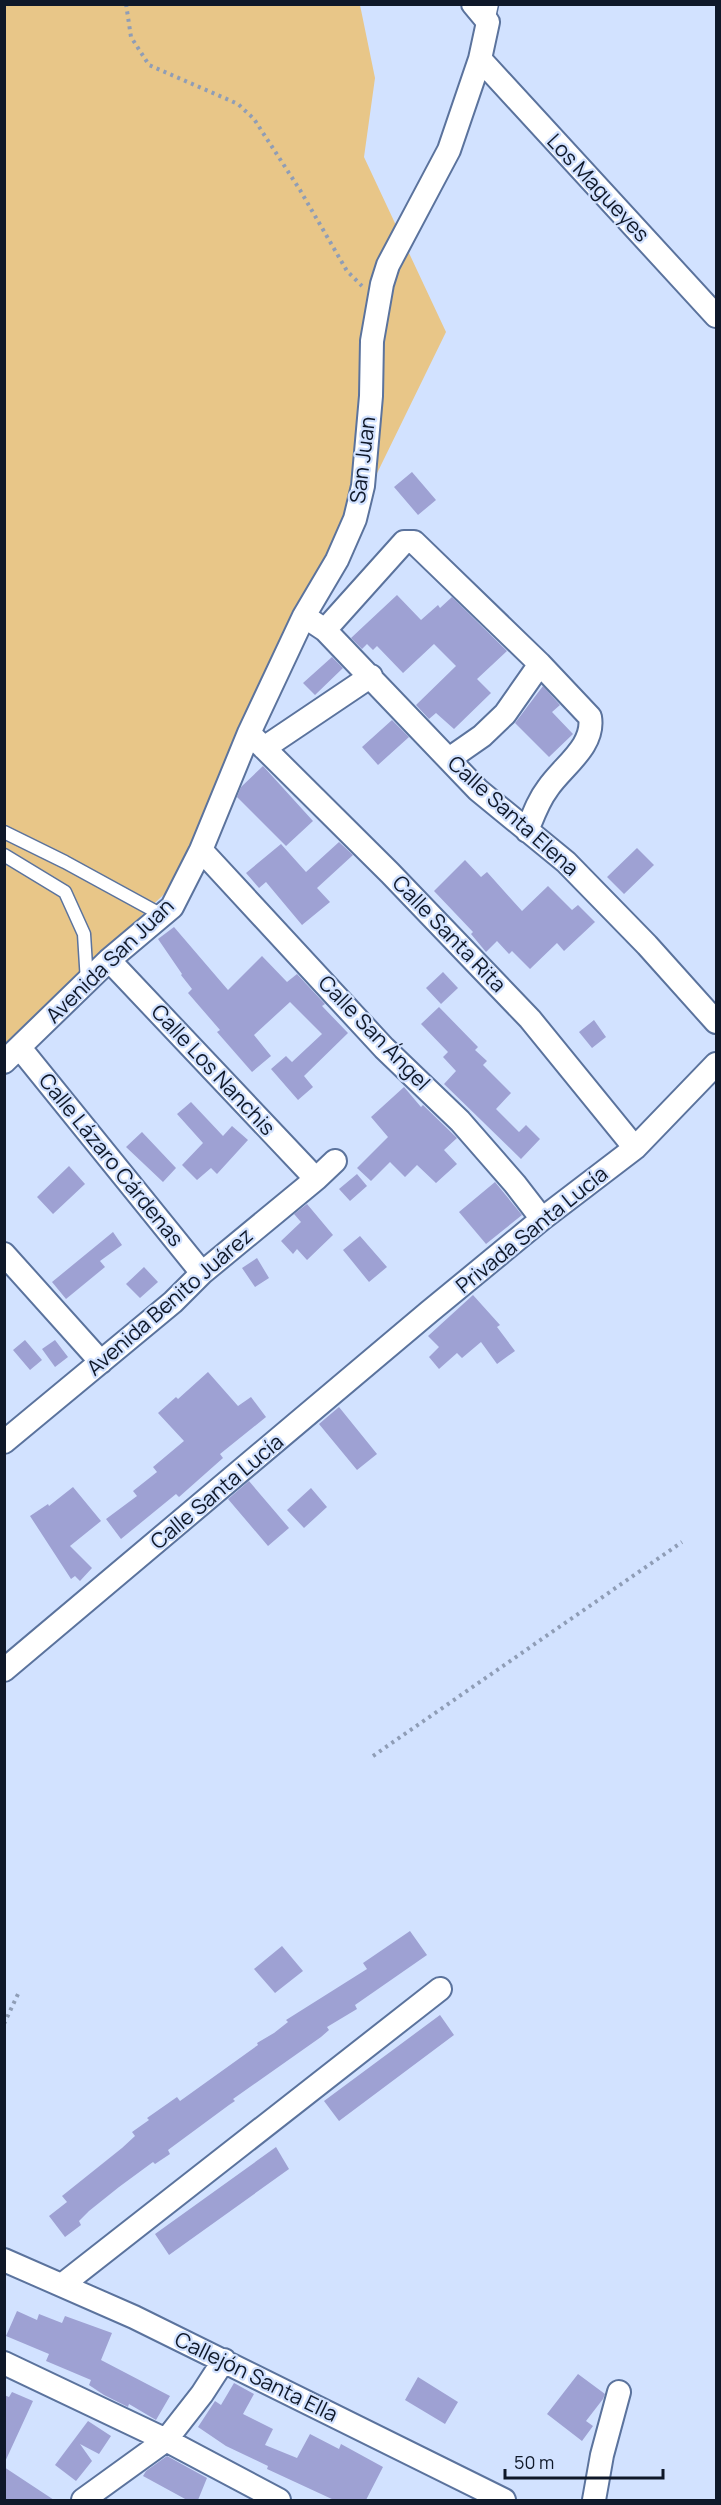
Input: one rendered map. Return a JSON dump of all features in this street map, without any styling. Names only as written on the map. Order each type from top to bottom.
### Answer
[{"type":"street","points":[[473,4],[490,13]]},
{"type":"street","name":"San Juan","points":[[201,850],[256,741],[304,616],[337,560],[355,519],[363,486],[371,396],[372,341],[377,301],[388,265],[449,150],[480,59],[490,13]]},
{"type":"street","name":"Los Magueyes","points":[[480,59],[717,316]]},
{"type":"street","points":[[325,630],[408,540],[414,542],[540,664],[590,717],[592,727],[589,738],[549,786],[539,802],[528,831]]},
{"type":"street","name":"Calle Santa Elena","points":[[304,616],[325,630],[478,790],[566,862],[717,1022]]},
{"type":"street","points":[[449,759],[482,736],[505,714],[540,664]]},
{"type":"street","points":[[256,741],[371,676]]},
{"type":"street","name":"Calle Santa Rita","points":[[256,741],[390,873],[530,1019],[635,1148]]},
{"type":"street","name":"Avenida San Juan","points":[[12,1055],[109,960],[172,907],[201,850]]},
{"type":"street","name":"Calle San Ángel","points":[[201,850],[384,1048],[460,1121],[542,1219]]},
{"type":"street","name":"Calle Los Nanchis","points":[[109,960],[316,1179]]},
{"type":"street","name":"Calle Lázaro Cárdenas","points":[[12,1055],[202,1273]]},
{"type":"street","name":"Privada Santa Lucía","points":[[429,1312],[542,1219],[635,1148],[717,1064]]},
{"type":"street","name":"Avenida Benito Juárez","points":[[5,1440],[173,1302],[202,1273],[335,1161]]},
{"type":"street","points":[[4,1254],[100,1362]]},
{"type":"street","name":"Calle Santa Lucía","points":[[4,1670],[429,1312]]},
{"type":"street","points":[[62,2285],[440,1989]]},
{"type":"street","name":"Callejón Santa Ella","points":[[4,2260],[134,2317],[224,2360],[504,2500]]},
{"type":"street","points":[[83,2500],[166,2440],[202,2394],[224,2360]]},
{"type":"street","points":[[4,2363],[166,2440],[279,2500]]},
{"type":"street","points":[[594,2500],[602,2455],[619,2392]]},
{"type":"lane","points":[[4,831],[162,915]]},
{"type":"lane","points":[[4,855],[65,892],[84,933],[87,983]]},
{"type":"path","points":[[126,4],[131,37],[149,65],[238,104],[254,119],[300,190],[347,271],[377,301]]},
{"type":"path","points":[[374,1756],[682,1542]]},
{"type":"path","points":[[4,2024],[18,1994]]},
{"type":"shaded area","points":[[5,5],[360,5],[375,78],[364,157],[446,332],[178,881],[5,1045]]},
{"type":"building","points":[[412,472],[436,500],[418,515],[394,487]]},
{"type":"building","points":[[397,595],[421,620],[438,605],[440,608],[452,597],[507,651],[477,679],[491,693],[454,729],[436,713],[429,719],[416,705],[456,666],[434,644],[403,673],[377,646],[373,650],[367,644],[362,649],[351,638]]},
{"type":"building","points":[[332,657],[343,668],[315,695],[303,683]]},
{"type":"building","points":[[543,686],[560,705],[552,712],[573,734],[549,757],[515,723]]},
{"type":"building","points":[[392,720],[409,737],[378,765],[362,747]]},
{"type":"building","points":[[263,766],[313,821],[286,846],[237,797],[241,787]]},
{"type":"building","points":[[339,842],[353,855],[317,888],[330,902],[302,925],[266,882],[259,888],[246,873],[281,844],[306,872]]},
{"type":"building","points":[[637,848],[654,865],[624,894],[607,877]]},
{"type":"building","points":[[465,860],[481,877],[487,872],[522,911],[548,886],[572,910],[578,905],[595,922],[564,951],[557,943],[530,969],[512,951],[509,954],[497,941],[486,952],[471,934],[473,932],[434,891]]},
{"type":"building","points":[[174,927],[228,990],[262,956],[287,982],[297,974],[325,1004],[322,1006],[348,1033],[304,1076],[313,1087],[298,1100],[271,1069],[286,1056],[292,1062],[322,1034],[290,1002],[254,1035],[271,1056],[252,1072],[217,1032],[220,1030],[188,993],[192,989],[158,939]]},
{"type":"building","points":[[443,972],[458,988],[441,1004],[426,988]]},
{"type":"building","points":[[439,1007],[478,1047],[475,1050],[487,1061],[483,1065],[511,1093],[496,1109],[519,1132],[526,1125],[540,1139],[521,1159],[444,1084],[456,1071],[443,1057],[448,1052],[421,1024]]},
{"type":"building","points":[[594,1020],[606,1037],[592,1048],[579,1032]]},
{"type":"building","points":[[404,1087],[421,1107],[423,1105],[457,1138],[444,1150],[457,1164],[436,1183],[417,1165],[405,1177],[390,1162],[371,1181],[357,1168],[388,1137],[371,1117]]},
{"type":"building","points":[[191,1102],[223,1136],[232,1126],[248,1140],[217,1174],[211,1168],[197,1180],[182,1165],[203,1143],[177,1114]]},
{"type":"building","points":[[142,1132],[176,1168],[163,1182],[126,1147]]},
{"type":"building","points":[[69,1166],[85,1184],[53,1214],[37,1197]]},
{"type":"building","points":[[357,1174],[367,1186],[350,1201],[339,1189]]},
{"type":"building","points":[[495,1182],[522,1215],[486,1244],[459,1212]]},
{"type":"building","points":[[307,1204],[333,1235],[307,1260],[297,1249],[293,1254],[281,1241],[301,1222],[294,1214]]},
{"type":"building","points":[[113,1232],[122,1245],[100,1261],[105,1267],[66,1299],[52,1282]]},
{"type":"building","points":[[360,1236],[387,1267],[369,1282],[343,1250]]},
{"type":"building","points":[[257,1258],[269,1278],[255,1287],[242,1268]]},
{"type":"building","points":[[144,1267],[158,1282],[140,1298],[126,1284]]},
{"type":"building","points":[[473,1295],[500,1325],[497,1327],[515,1351],[497,1364],[481,1342],[462,1358],[457,1353],[439,1369],[429,1357],[439,1347],[428,1336]]},
{"type":"building","points":[[25,1340],[42,1360],[30,1370],[13,1350]]},
{"type":"building","points":[[55,1340],[68,1357],[55,1367],[42,1349]]},
{"type":"building","points":[[208,1372],[238,1406],[251,1397],[266,1417],[220,1454],[223,1458],[179,1497],[176,1494],[121,1539],[106,1519],[137,1496],[133,1491],[157,1472],[153,1467],[184,1441],[158,1413],[176,1397],[178,1399]]},
{"type":"building","points":[[339,1407],[377,1454],[357,1470],[319,1424]]},
{"type":"building","points":[[249,1481],[289,1528],[268,1546],[228,1499]]},
{"type":"building","points":[[73,1487],[101,1521],[70,1546],[92,1568],[80,1581],[75,1576],[71,1579],[30,1516],[48,1504],[49,1506]]},
{"type":"building","points":[[311,1488],[327,1507],[304,1528],[287,1510]]},
{"type":"building","points":[[410,1931],[427,1955],[355,2005],[357,2009],[327,2027],[329,2030],[321,2037],[233,2099],[235,2101],[168,2150],[170,2154],[155,2164],[153,2162],[119,2187],[89,2211],[79,2221],[81,2225],[65,2237],[49,2216],[67,2202],[62,2196],[122,2148],[135,2136],[132,2132],[149,2120],[147,2118],[177,2097],[180,2101],[258,2045],[257,2043],[274,2033],[288,2022],[286,2020],[367,1969],[363,1963]]},
{"type":"building","points":[[282,1946],[303,1971],[275,1993],[254,1969]]},
{"type":"building","points":[[440,2015],[454,2035],[339,2121],[324,2101]]},
{"type":"building","points":[[276,2147],[289,2169],[169,2255],[155,2234]]},
{"type":"building","points":[[17,2311],[37,2320],[39,2314],[62,2323],[65,2316],[112,2333],[101,2360],[170,2396],[156,2420],[129,2404],[128,2407],[104,2395],[89,2385],[91,2380],[46,2361],[49,2354],[6,2336]]},
{"type":"building","points":[[578,2374],[605,2394],[586,2421],[593,2426],[582,2441],[547,2414]]},
{"type":"building","points":[[418,2377],[458,2402],[445,2424],[405,2400]]},
{"type":"building","points":[[234,2383],[254,2394],[243,2414],[273,2429],[265,2445],[297,2458],[310,2434],[339,2449],[341,2444],[383,2467],[366,2500],[334,2500],[267,2469],[268,2466],[226,2446],[198,2427],[215,2401],[221,2405]]},
{"type":"building","points":[[12,2392],[33,2401],[4,2464],[4,2395],[9,2397]]},
{"type":"building","points":[[88,2421],[111,2436],[99,2454],[80,2444],[92,2461],[76,2481],[55,2465]]},
{"type":"building","points":[[167,2456],[207,2478],[198,2500],[187,2500],[143,2476],[146,2471]]},
{"type":"building","points":[[4,2467],[54,2500],[4,2500]]}]
